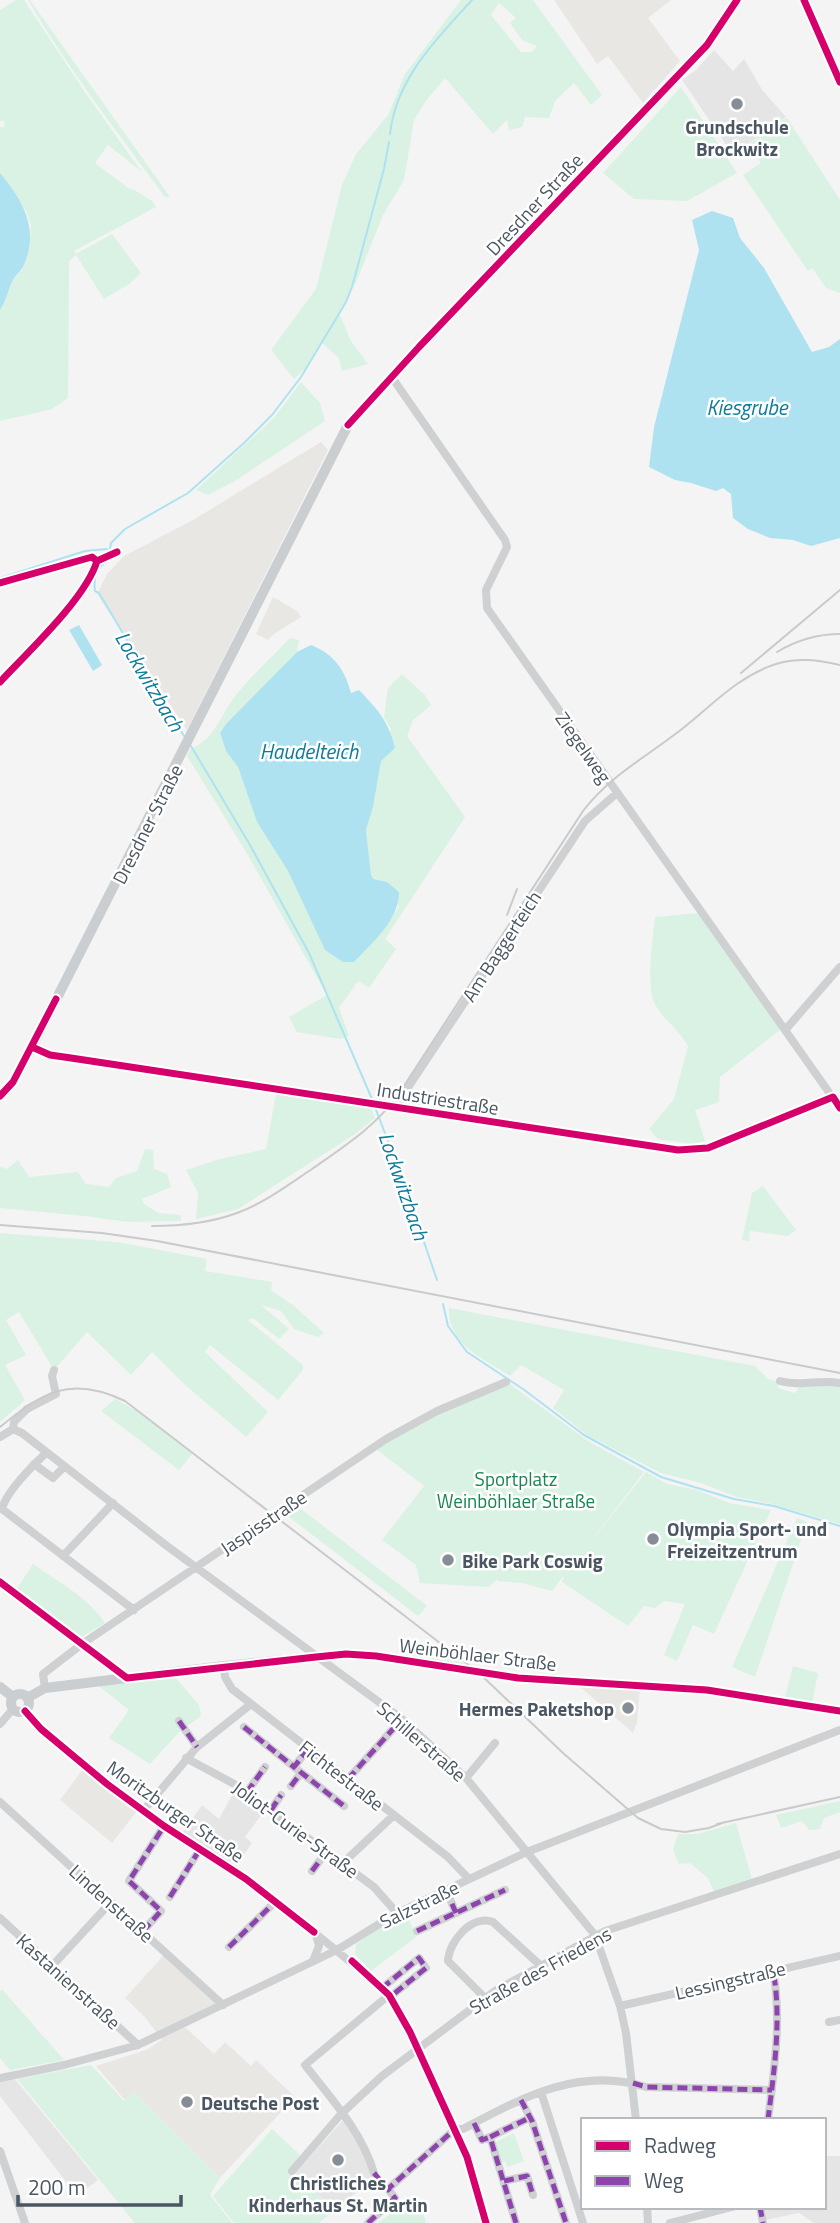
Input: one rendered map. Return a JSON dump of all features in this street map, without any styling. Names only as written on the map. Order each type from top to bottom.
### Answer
[{"type":"main road","name":"Dresdner Straße","points":[[0,1096],[12,1082],[32,1046],[348,425],[391,376],[707,45],[737,0]]},
{"type":"main road","name":"Weinböhlaer Straße","points":[[27,1698],[46,1688],[346,1654],[376,1656],[518,1678],[707,1689],[840,1711]]},
{"type":"main road","points":[[0,1687],[13,1697]]},
{"type":"main road","points":[[20,1694],[27,1698],[28,1706],[25,1710],[17,1712],[10,1704],[13,1697],[20,1694]]},
{"type":"street","points":[[804,0],[838,72],[840,82]]},
{"type":"street","name":"Ziegelweg","points":[[391,376],[505,540],[507,547],[486,590],[487,608],[840,1108]]},
{"type":"street","name":"Am Baggerteich","points":[[395,1107],[585,821],[617,793]]},
{"type":"street","points":[[786,1029],[840,968]]},
{"type":"street","name":"Industriestraße","points":[[32,1046],[43,1053],[64,1057],[678,1150],[699,1150],[748,1133],[833,1097]]},
{"type":"street","points":[[0,1437],[13,1429],[14,1422],[21,1414],[56,1394],[52,1376],[54,1370]]},
{"type":"street","points":[[780,1381],[796,1385],[819,1381],[840,1383]]},
{"type":"street","name":"Jaspisstraße","points":[[46,1688],[43,1674],[82,1644],[393,1435],[468,1396],[506,1382]]},
{"type":"street","name":"Schillerstraße","points":[[13,1429],[22,1433],[316,1657],[402,1719],[466,1778],[595,1935],[620,2006],[636,2118]]},
{"type":"street","points":[[46,1453],[3,1503],[2,1509],[134,1610]]},
{"type":"street","points":[[34,1464],[53,1478],[64,1467]]},
{"type":"street","points":[[63,1556],[113,1503]]},
{"type":"street","points":[[0,1582],[82,1644]]},
{"type":"street","name":"Fichtestraße","points":[[224,1666],[225,1677],[230,1686],[449,1857],[470,1879]]},
{"type":"street","points":[[142,1811],[197,1747],[251,1704]]},
{"type":"street","points":[[0,1724],[13,1709]]},
{"type":"street","name":"Moritzburger Straße","points":[[25,1710],[41,1729],[73,1757],[142,1811],[276,1901],[352,1961],[387,1993],[417,2048],[455,2129],[467,2157],[486,2223]]},
{"type":"street","points":[[348,1779],[402,1719]]},
{"type":"street","points":[[179,1721],[197,1747]]},
{"type":"street","points":[[244,1727],[344,1806]]},
{"type":"street","name":"Salzstraße","points":[[0,2078],[64,2065],[138,2045],[337,1950],[397,1913],[527,1852],[840,1730]]},
{"type":"street","points":[[466,1778],[495,1744]]},
{"type":"street","points":[[294,1767],[308,1749]]},
{"type":"street","name":"Joliot-Curie-Straße","points":[[186,1758],[247,1793],[327,1851],[374,1887],[397,1913]]},
{"type":"street","points":[[247,1793],[265,1767]]},
{"type":"street","points":[[291,1786],[302,1773]]},
{"type":"street","points":[[271,1810],[281,1796]]},
{"type":"street","name":"Lindenstraße","points":[[0,1802],[223,2004]]},
{"type":"street","points":[[343,1863],[394,1815]]},
{"type":"street","name":"Moritzburger Straße","points":[[143,1931],[161,1911],[129,1881],[164,1826]]},
{"type":"street","points":[[170,1897],[200,1849]]},
{"type":"street","points":[[312,1871],[327,1851]]},
{"type":"street","name":"Straße des Friedens","points":[[292,2171],[341,2114],[382,2076],[484,1997],[595,1935],[840,1854]]},
{"type":"street","points":[[446,1890],[456,1913]]},
{"type":"street","points":[[417,1931],[505,1890]]},
{"type":"street","points":[[229,1947],[276,1901]]},
{"type":"street","points":[[52,1966],[111,1902]]},
{"type":"street","name":"Kastanienstraße","points":[[0,1918],[138,2045]]},
{"type":"street","points":[[484,1997],[448,1961],[458,1938],[477,1922],[484,1919],[493,1922],[541,1966]]},
{"type":"street","points":[[313,1961],[319,1946],[314,1932]]},
{"type":"street","points":[[352,1961],[351,1950],[355,1939]]},
{"type":"street","name":"Lessingstraße","points":[[620,2006],[840,1956]]},
{"type":"street","points":[[374,2173],[364,2148],[304,2065],[354,2024],[419,1958],[426,1968],[387,1993]]},
{"type":"street","points":[[768,2118],[777,2012],[773,1970]]},
{"type":"street","points":[[829,2022],[840,2020]]},
{"type":"street","points":[[368,2223],[394,2200],[388,2189],[455,2129],[463,2129],[521,2100],[560,2085],[583,2081],[633,2083],[646,2087],[772,2090]]},
{"type":"street","points":[[541,2092],[583,2223]]},
{"type":"street","points":[[521,2100],[531,2121],[566,2223]]},
{"type":"street","points":[[474,2123],[482,2140],[528,2118]]},
{"type":"street","points":[[490,2137],[516,2223]]},
{"type":"street","points":[[0,2151],[25,2223]]},
{"type":"street","points":[[504,2181],[527,2176],[533,2195]]},
{"type":"street","points":[[670,2223],[724,2209]]},
{"type":"shaded area","points":[[554,0],[671,0],[648,18],[680,61],[643,103],[608,56],[597,64]]},
{"type":"shaded area","name":"Grundschule Brockwitz","points":[[714,50],[733,71],[744,59],[763,91],[786,117],[733,155],[682,80],[696,70]]},
{"type":"shaded area","points":[[321,442],[328,450],[187,730],[97,594],[107,574],[124,556],[193,520]]},
{"type":"shaded area","points":[[273,597],[297,611],[301,617],[268,640],[256,634]]},
{"type":"shaded area","points":[[578,1685],[640,1687],[637,1723],[633,1733]]},
{"type":"shaded area","points":[[83,1769],[137,1811],[112,1843],[60,1800]]},
{"type":"shaded area","points":[[235,1790],[265,1810],[245,1837],[252,1843],[236,1866],[183,1832],[202,1805],[219,1819]]},
{"type":"shaded area","points":[[164,1955],[217,2003],[181,2022],[185,2027],[214,2054],[225,2042],[251,2066],[256,2060],[295,2097],[220,2178],[134,2092],[125,2100],[96,2066],[146,2050],[162,2040],[145,2017],[125,1998]]},
{"type":"shaded area","points":[[14,2078],[98,2180],[77,2196],[0,2096],[0,2081]]},
{"type":"shaded area","name":"Christliches Kinderhaus St. Martin","points":[[344,2119],[376,2176],[335,2210],[295,2173]]},
{"type":"shaded area","points":[[826,2156],[840,2156],[840,2223],[814,2223],[799,2213],[765,2220],[763,2209],[826,2209]]},
{"type":"green space","points":[[16,0],[24,0],[141,171],[108,145],[95,163],[131,190],[152,201],[156,207],[74,251],[76,254],[112,234],[141,273],[129,284],[104,299],[76,255],[69,261],[68,398],[52,409],[0,421],[0,310],[14,279],[22,270],[29,250],[31,225],[26,211],[0,173],[0,127],[5,127],[4,121],[0,121],[0,10]]},
{"type":"green space","points":[[28,0],[170,197],[165,197],[94,100]]},
{"type":"green space","points":[[461,0],[533,0],[602,95],[591,105],[574,83],[555,101],[549,118],[525,117],[522,127],[509,130],[507,120],[493,134],[445,78],[414,120],[404,180],[383,215],[357,280],[339,313],[351,341],[368,364],[342,371],[339,358],[321,342],[308,366],[294,379],[271,350],[316,289],[342,185],[356,154],[388,115],[405,74]],"holes":[[[499,3],[516,18],[510,23],[522,40],[537,46],[532,52],[521,52],[491,15]]]},
{"type":"green space","points":[[681,87],[737,173],[687,201],[634,199],[603,173]]},
{"type":"green space","points":[[779,114],[783,120],[787,118],[840,200],[840,293],[826,288],[812,268],[808,271],[743,175],[761,163],[749,144],[780,123],[776,116]]},
{"type":"green space","points":[[301,382],[320,403],[325,421],[235,481],[208,495],[196,490],[274,418]]},
{"type":"green space","points":[[290,638],[299,640],[297,652],[226,724],[220,734],[226,751],[238,767],[257,822],[288,871],[325,950],[343,962],[379,936],[399,907],[387,882],[371,875],[366,830],[391,729],[384,717],[388,688],[402,674],[425,695],[431,705],[413,720],[407,736],[465,817],[385,939],[396,949],[369,988],[358,981],[339,1008],[349,1036],[341,1039],[297,1032],[289,1017],[327,995],[246,852],[187,756],[190,749],[212,733],[242,688]]},
{"type":"green space","points":[[699,913],[780,1030],[720,1077],[719,1102],[695,1110],[705,1141],[693,1144],[658,1139],[649,1129],[674,1099],[688,1046],[656,1006],[651,988],[651,963],[655,917]]},
{"type":"green space","points":[[276,1094],[371,1108],[375,1118],[355,1134],[238,1209],[196,1219],[198,1193],[186,1170],[266,1149]]},
{"type":"green space","points":[[145,1149],[153,1150],[154,1169],[167,1174],[171,1187],[142,1199],[144,1204],[158,1213],[181,1215],[181,1221],[128,1222],[0,1208],[0,1167],[7,1169],[18,1160],[29,1177],[78,1172],[86,1184],[109,1187],[116,1178],[137,1171]]},
{"type":"green space","points":[[763,1186],[796,1230],[788,1236],[750,1231],[749,1241],[742,1240],[752,1193]]},
{"type":"green space","points":[[0,1233],[117,1242],[207,1259],[205,1271],[272,1282],[271,1290],[324,1333],[318,1337],[294,1329],[281,1311],[261,1305],[289,1329],[279,1339],[253,1318],[248,1320],[303,1365],[303,1370],[278,1400],[210,1345],[205,1352],[268,1412],[246,1437],[182,1382],[152,1352],[131,1375],[87,1332],[54,1370],[19,1312],[6,1320],[26,1355],[5,1365],[25,1400],[0,1422]]},
{"type":"green space","points":[[449,1308],[755,1366],[768,1379],[779,1382],[778,1388],[795,1393],[800,1385],[840,1384],[840,1524],[772,1504],[737,1497],[701,1483],[661,1473],[587,1435],[553,1408],[564,1390],[521,1365],[510,1376],[479,1357],[454,1331]]},
{"type":"green space","name":"Sportplatz Weinböhlaer Straße","points":[[507,1382],[588,1441],[644,1472],[576,1561],[646,1472],[667,1484],[697,1490],[729,1503],[771,1510],[714,1634],[693,1625],[677,1661],[664,1655],[685,1604],[664,1601],[655,1608],[644,1606],[628,1626],[562,1582],[564,1575],[552,1591],[497,1579],[489,1587],[420,1583],[416,1565],[382,1540],[424,1486],[376,1449],[443,1412]]},
{"type":"green space","points":[[115,1399],[137,1411],[192,1454],[179,1470],[101,1411]]},
{"type":"green space","points":[[296,1505],[427,1606],[418,1616],[284,1513]]},
{"type":"green space","points":[[797,1518],[807,1522],[755,1677],[732,1667]]},
{"type":"green space","points":[[33,1564],[90,1605],[105,1623],[81,1637],[16,1590]]},
{"type":"green space","points":[[418,1644],[431,1653],[438,1645],[470,1668],[402,1657],[404,1647],[414,1648]]},
{"type":"green space","points":[[793,1666],[818,1673],[812,1704],[785,1697]]},
{"type":"green space","points":[[174,1676],[199,1705],[201,1716],[179,1732],[150,1764],[109,1738],[129,1710],[99,1686]]},
{"type":"green space","points":[[840,1801],[840,1812],[824,1818],[820,1829],[809,1830],[802,1821],[781,1828],[776,1815]]},
{"type":"green space","points":[[736,1823],[753,1883],[715,1894],[708,1878],[690,1863],[679,1864],[673,1850],[678,1834],[697,1834]]},
{"type":"green space","points":[[407,1914],[416,1937],[371,1971],[355,1954],[356,1944]]},
{"type":"green space","points":[[2,1989],[64,2060],[10,2070],[0,2058]]},
{"type":"green space","points":[[91,2065],[124,2101],[134,2092],[220,2178],[210,2195],[232,2223],[135,2223],[17,2079]]},
{"type":"green space","points":[[272,2129],[300,2155],[290,2169],[335,2210],[319,2223],[234,2223],[213,2196]]},
{"type":"green space","points":[[514,2133],[524,2161],[507,2167],[505,2161],[500,2162],[494,2143]]},
{"type":"green space","points":[[417,2194],[426,2223],[378,2223]]},
{"type":"water","points":[[0,173],[16,195],[27,217],[30,241],[23,267],[13,280],[0,310]]},
{"type":"water","name":"Kiesgrube","points":[[712,211],[733,218],[740,238],[764,268],[812,352],[829,347],[840,339],[840,538],[811,546],[793,540],[770,538],[748,529],[733,518],[731,494],[723,488],[716,491],[675,480],[649,467],[654,427],[699,250],[692,220]]},
{"type":"water","points":[[79,625],[102,665],[93,671],[69,630]]},
{"type":"water","name":"Haudelteich","points":[[311,645],[326,653],[337,664],[351,693],[359,690],[377,710],[386,723],[395,748],[381,761],[366,830],[371,875],[374,879],[387,882],[399,892],[398,902],[384,930],[354,962],[343,962],[325,950],[288,871],[257,822],[238,767],[226,751],[220,733],[297,652]]},
{"type":"waterway","name":"Lockwitzbach","points":[[390,134],[400,95],[409,77],[432,45],[472,0]]},
{"type":"waterway","name":"Lockwitzbach","points":[[184,736],[99,593],[95,591],[96,573],[108,560],[111,543],[125,529],[188,493],[272,415],[301,377],[346,302],[352,287],[389,142]]},
{"type":"waterway","points":[[0,578],[85,551],[107,549]]},
{"type":"waterway","name":"Lockwitzbach","points":[[191,746],[250,845],[309,953],[372,1099]]},
{"type":"waterway","name":"Lockwitzbach","points":[[375,1107],[437,1280]]},
{"type":"waterway","name":"Lockwitzbach","points":[[443,1304],[448,1326],[467,1352],[523,1389],[584,1435],[661,1477],[840,1526]]},
{"type":"tram line","points":[[0,1427],[30,1405],[58,1391],[88,1389],[125,1401],[479,1673],[563,1753],[638,1818],[661,1829],[685,1832],[725,1822]]},
{"type":"tram line","points":[[717,1824],[840,1797]]},
{"type":"railway","points":[[741,673],[840,590]]},
{"type":"railway","points":[[777,652],[807,638],[840,634]]},
{"type":"railway","points":[[152,1226],[206,1222],[247,1209],[285,1187],[358,1136],[398,1095],[583,811],[603,789],[747,677],[784,662],[800,660],[840,665]]},
{"type":"railway","points":[[507,915],[517,889]]},
{"type":"railway","points":[[0,1225],[102,1233],[157,1241],[840,1373]]},
{"type":"marked path","points":[[348,1779],[402,1719]]},
{"type":"marked path","points":[[179,1721],[197,1747]]},
{"type":"marked path","points":[[244,1727],[294,1767]]},
{"type":"marked path","points":[[308,1749],[294,1767],[344,1806]]},
{"type":"marked path","points":[[247,1792],[265,1767]]},
{"type":"marked path","points":[[291,1786],[301,1773]]},
{"type":"marked path","points":[[271,1810],[281,1795]]},
{"type":"marked path","points":[[143,1931],[161,1911],[129,1881],[164,1826]]},
{"type":"marked path","points":[[170,1897],[200,1849]]},
{"type":"marked path","points":[[312,1871],[327,1851]]},
{"type":"marked path","points":[[446,1890],[456,1913]]},
{"type":"marked path","points":[[417,1931],[505,1890]]},
{"type":"marked path","points":[[229,1947],[276,1901]]},
{"type":"marked path","points":[[382,1988],[419,1958],[426,1968],[390,1997]]},
{"type":"marked path","points":[[768,2118],[777,2026],[773,1970]]},
{"type":"marked path","points":[[633,2083],[646,2087],[772,2090]]},
{"type":"marked path","points":[[521,2100],[532,2121],[566,2223]]},
{"type":"marked path","points":[[516,2223],[490,2137],[529,2118]]},
{"type":"marked path","points":[[474,2123],[482,2140],[490,2137]]},
{"type":"marked path","points":[[368,2223],[395,2198],[388,2189],[455,2129]]},
{"type":"marked path","points":[[374,2173],[388,2189]]},
{"type":"marked path","points":[[504,2181],[527,2176],[533,2195]]},
{"type":"marked path","points":[[760,2209],[763,2223]]},
{"type":"cycle path","points":[[348,425],[707,45],[737,0]]},
{"type":"cycle path","points":[[804,0],[840,82]]},
{"type":"cycle path","points":[[0,583],[92,557],[97,561],[117,552]]},
{"type":"cycle path","points":[[0,682],[69,608],[91,576],[97,561]]},
{"type":"cycle path","points":[[0,1096],[13,1082],[56,999]]},
{"type":"cycle path","points":[[32,1047],[50,1055],[678,1150],[708,1148],[833,1097],[840,1108]]},
{"type":"cycle path","points":[[0,1582],[127,1678],[346,1654],[376,1656],[518,1678],[707,1690],[840,1711]]},
{"type":"cycle path","points":[[25,1711],[41,1729],[107,1784],[164,1826],[246,1879],[314,1932]]},
{"type":"cycle path","points":[[352,1961],[389,1995],[410,2032],[467,2157],[486,2223]]},
{"type":"place","name":"Grundschule Brockwitz","points":[[737,104]]},
{"type":"place","name":"Olympia Sport- und Freizeitzentrum","points":[[653,1539]]},
{"type":"place","name":"Bike Park Coswig","points":[[448,1560]]},
{"type":"place","name":"Hermes Paketshop","points":[[628,1708]]},
{"type":"place","name":"Deutsche Post","points":[[187,2102]]},
{"type":"place","name":"Christliches Kinderhaus St. Martin","points":[[338,2160]]}]
